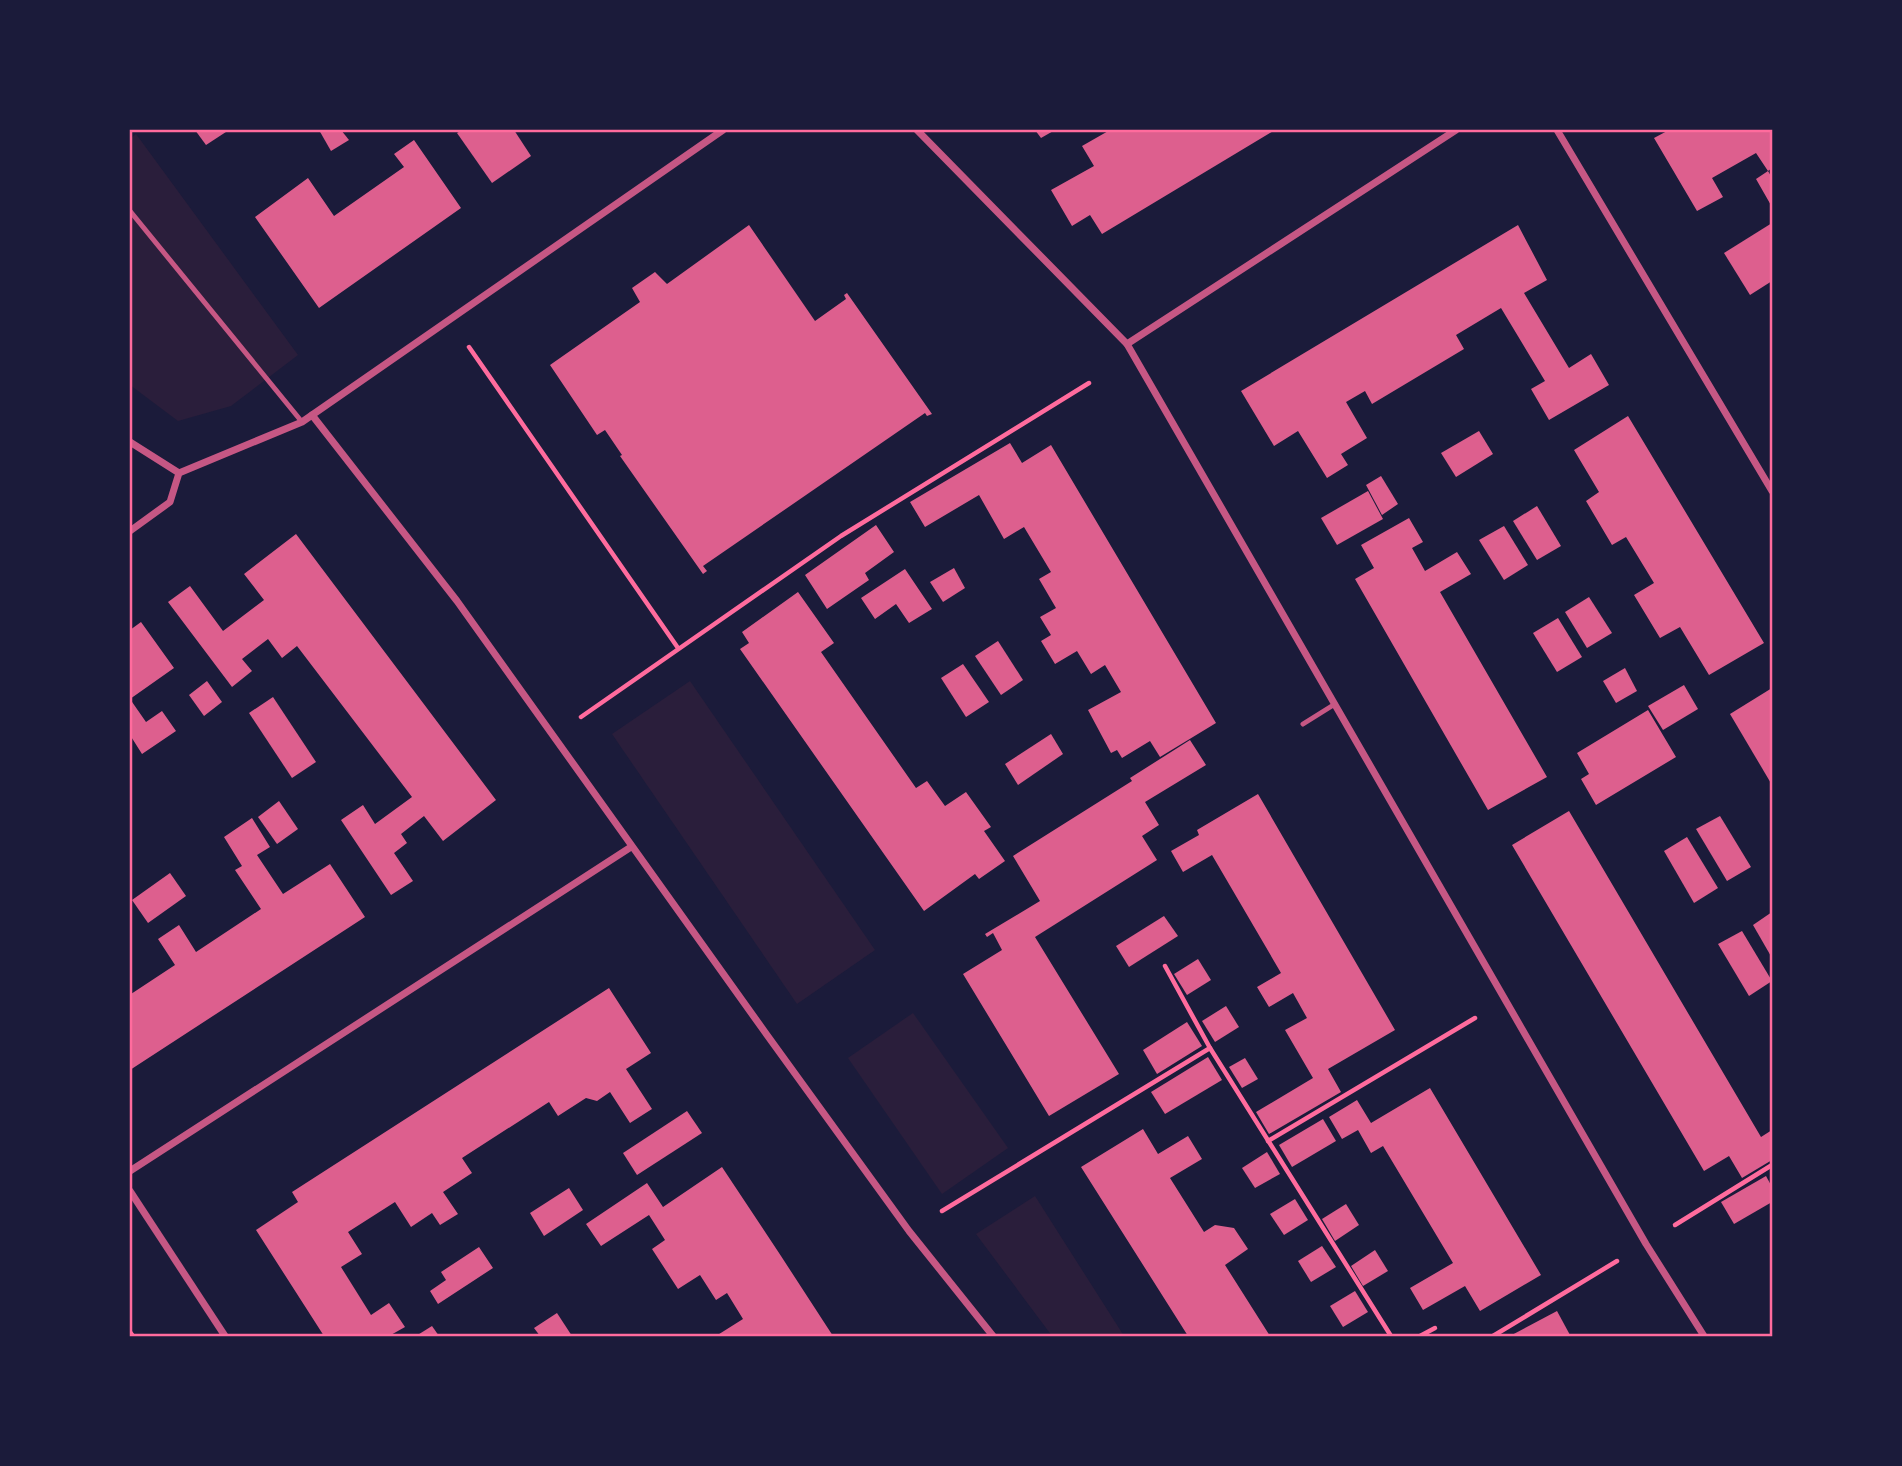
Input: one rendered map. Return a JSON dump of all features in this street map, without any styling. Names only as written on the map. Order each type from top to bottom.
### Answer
[{"type":"street","points":[[179,473],[302,422],[723,130]]},
{"type":"street","points":[[917,130],[1127,344],[1646,1244],[1704,1336]]},
{"type":"street","points":[[1127,344],[1456,130]]},
{"type":"street","points":[[1557,130],[1773,491]]},
{"type":"street","points":[[312,415],[457,601],[909,1231],[993,1336]]},
{"type":"street","points":[[130,442],[179,473]]},
{"type":"street","points":[[130,531],[170,502],[179,473]]},
{"type":"street","points":[[130,1171],[631,847]]},
{"type":"street","points":[[130,1191],[225,1336]]},
{"type":"lane","points":[[130,211],[302,422]]},
{"type":"lane","points":[[1303,724],[1335,704]]},
{"type":"path","points":[[450,319],[678,648]]},
{"type":"path","points":[[571,724],[841,536],[1089,383]]},
{"type":"path","points":[[1165,966],[1210,1048],[1391,1336]]},
{"type":"path","points":[[1268,1141],[1475,1018]]},
{"type":"path","points":[[942,1211],[1210,1048]]},
{"type":"path","points":[[1493,1336],[1773,1165]]},
{"type":"path","points":[[1420,1336],[1434,1328]]},
{"type":"path","points":[[130,1332],[133,1336]]},
{"type":"shaded area","points":[[136,134],[298,355],[231,406],[178,421],[130,385],[130,139]]},
{"type":"shaded area","points":[[690,681],[875,950],[797,1004],[612,734]]},
{"type":"shaded area","points":[[913,1013],[1008,1148],[942,1194],[848,1058]]},
{"type":"shaded area","points":[[1035,1196],[1124,1336],[1052,1336],[976,1234]]},
{"type":"building","points":[[195,130],[229,130],[206,145]]},
{"type":"building","points":[[319,130],[341,130],[349,140],[331,151]]},
{"type":"building","points":[[462,130],[514,130],[531,156],[492,183],[457,133]]},
{"type":"building","points":[[1035,130],[1055,130],[1041,138]]},
{"type":"building","points":[[1110,130],[1275,130],[1102,234],[1090,215],[1072,226],[1051,190],[1094,166],[1082,146]]},
{"type":"building","points":[[1669,130],[1772,130],[1772,168],[1768,171],[1756,153],[1712,178],[1723,197],[1697,211],[1654,138]]},
{"type":"building","points":[[414,140],[461,208],[319,308],[255,217],[308,178],[334,216],[404,167],[394,154]]},
{"type":"building","points":[[1768,171],[1772,178],[1772,207],[1756,179]]},
{"type":"building","points":[[1772,223],[1772,281],[1750,295],[1724,253]]},
{"type":"building","points":[[749,225],[815,321],[846,299],[844,295],[847,293],[932,414],[927,416],[925,413],[703,566],[707,571],[703,574],[620,456],[622,455],[605,430],[597,435],[550,365],[640,302],[632,288],[655,272],[667,284]]},
{"type":"building","points":[[1518,225],[1547,280],[1524,293],[1569,368],[1591,354],[1609,385],[1549,420],[1531,389],[1545,381],[1501,308],[1456,335],[1464,349],[1372,404],[1365,391],[1346,402],[1367,438],[1341,454],[1348,465],[1327,478],[1298,431],[1274,446],[1241,391]]},
{"type":"building","points":[[1628,416],[1764,643],[1709,675],[1680,627],[1660,638],[1634,595],[1654,583],[1626,537],[1612,545],[1586,501],[1599,492],[1574,450]]},
{"type":"building","points":[[1479,431],[1493,454],[1456,477],[1441,453]]},
{"type":"building","points":[[1010,443],[1022,463],[1051,445],[1216,723],[1160,757],[1150,741],[1122,758],[1117,750],[1111,753],[1088,710],[1121,692],[1105,665],[1091,674],[1077,651],[1055,664],[1041,641],[1051,635],[1040,617],[1056,608],[1039,579],[1051,572],[1024,527],[1004,539],[979,495],[925,527],[910,502]]},
{"type":"building","points":[[1381,476],[1398,504],[1382,515],[1366,485]]},
{"type":"building","points":[[1368,491],[1383,519],[1337,545],[1321,518]]},
{"type":"building","points":[[1537,506],[1561,546],[1537,560],[1513,521]]},
{"type":"building","points":[[1409,518],[1423,542],[1412,548],[1425,571],[1457,552],[1471,574],[1440,592],[1547,777],[1488,810],[1355,579],[1374,568],[1361,545]]},
{"type":"building","points":[[876,525],[894,552],[865,573],[869,580],[827,609],[805,575]]},
{"type":"building","points":[[1504,526],[1528,565],[1504,580],[1479,540]]},
{"type":"building","points":[[296,534],[496,800],[443,841],[424,816],[401,834],[407,843],[394,853],[413,881],[391,895],[341,820],[363,805],[375,824],[412,797],[297,646],[282,658],[268,639],[242,659],[252,671],[232,687],[168,602],[190,586],[223,631],[264,600],[244,574]]},
{"type":"building","points":[[954,568],[965,588],[943,602],[930,582]]},
{"type":"building","points":[[905,569],[932,609],[909,623],[896,604],[875,619],[861,598]]},
{"type":"building","points":[[798,592],[834,643],[821,652],[916,788],[927,781],[945,806],[966,792],[991,827],[984,831],[1005,861],[979,879],[975,874],[924,911],[740,649],[749,643],[742,632]]},
{"type":"building","points":[[1589,597],[1612,633],[1587,648],[1565,612]]},
{"type":"building","points":[[1558,618],[1582,657],[1557,672],[1533,633]]},
{"type":"building","points":[[141,622],[174,668],[130,699],[130,630]]},
{"type":"building","points":[[998,641],[1023,680],[1001,695],[975,656]]},
{"type":"building","points":[[963,664],[989,702],[966,717],[941,678]]},
{"type":"building","points":[[1625,668],[1637,691],[1616,703],[1603,681]]},
{"type":"building","points":[[207,681],[222,702],[204,716],[189,695]]},
{"type":"building","points":[[1684,685],[1698,709],[1663,730],[1648,706]]},
{"type":"building","points":[[1772,688],[1772,785],[1730,714]]},
{"type":"building","points":[[273,697],[316,762],[292,778],[249,713]]},
{"type":"building","points":[[130,699],[146,722],[162,711],[176,731],[142,754],[130,735]]},
{"type":"building","points":[[1648,710],[1676,757],[1596,805],[1581,779],[1589,774],[1577,753]]},
{"type":"building","points":[[1051,734],[1063,754],[1018,785],[1005,764]]},
{"type":"building","points":[[1190,740],[1206,765],[1145,802],[1159,825],[1142,836],[1157,860],[1035,937],[1119,1074],[1049,1116],[963,974],[1002,950],[993,933],[987,937],[985,934],[1040,901],[1013,856],[1132,781],[1130,778]]},
{"type":"building","points":[[1258,794],[1395,1030],[1328,1069],[1341,1092],[1269,1134],[1256,1112],[1313,1078],[1285,1030],[1307,1018],[1293,993],[1269,1007],[1257,987],[1281,973],[1212,855],[1183,872],[1171,851],[1199,835],[1197,830]]},
{"type":"building","points":[[279,801],[298,829],[277,844],[258,817]]},
{"type":"building","points":[[1569,811],[1761,1137],[1772,1130],[1772,1160],[1742,1178],[1729,1156],[1704,1171],[1512,845]]},
{"type":"building","points":[[1720,816],[1751,867],[1727,881],[1696,829]]},
{"type":"building","points":[[252,818],[270,847],[257,855],[283,894],[330,864],[365,917],[130,1070],[130,991],[131,994],[175,965],[158,939],[179,925],[196,952],[261,909],[235,870],[242,866],[224,837]]},
{"type":"building","points":[[1687,837],[1718,888],[1694,903],[1664,851]]},
{"type":"building","points":[[170,873],[186,896],[148,923],[132,900]]},
{"type":"building","points":[[1772,912],[1772,958],[1753,925]]},
{"type":"building","points":[[1164,916],[1178,936],[1129,967],[1116,946]]},
{"type":"building","points":[[1742,931],[1772,981],[1749,996],[1718,944]]},
{"type":"building","points":[[1198,959],[1211,980],[1187,995],[1174,974]]},
{"type":"building","points":[[609,988],[651,1053],[626,1069],[652,1109],[630,1123],[610,1092],[597,1101],[586,1098],[558,1116],[549,1102],[462,1158],[472,1173],[443,1192],[458,1214],[440,1225],[432,1213],[411,1227],[395,1202],[348,1232],[362,1254],[341,1267],[371,1315],[389,1303],[405,1327],[389,1336],[324,1336],[256,1230],[298,1202],[292,1192]]},
{"type":"building","points":[[1226,1006],[1239,1027],[1215,1042],[1202,1021]]},
{"type":"building","points":[[1187,1022],[1202,1046],[1157,1074],[1143,1050]]},
{"type":"building","points":[[1208,1057],[1222,1080],[1165,1114],[1151,1092]]},
{"type":"building","points":[[1245,1058],[1258,1079],[1242,1088],[1229,1067]]},
{"type":"building","points":[[1430,1088],[1541,1275],[1480,1311],[1465,1286],[1423,1310],[1410,1288],[1453,1263],[1383,1146],[1371,1153],[1358,1130],[1342,1139],[1329,1117],[1357,1100],[1371,1123]]},
{"type":"building","points":[[687,1111],[702,1133],[637,1175],[623,1153]]},
{"type":"building","points":[[1323,1119],[1336,1141],[1292,1167],[1279,1145]]},
{"type":"building","points":[[1143,1129],[1158,1154],[1188,1136],[1202,1159],[1170,1178],[1204,1232],[1215,1225],[1234,1228],[1248,1249],[1225,1265],[1270,1336],[1188,1336],[1081,1167]]},
{"type":"building","points":[[1267,1152],[1280,1174],[1255,1188],[1242,1168]]},
{"type":"building","points":[[722,1167],[833,1336],[716,1336],[743,1319],[727,1293],[716,1300],[700,1275],[678,1289],[652,1249],[665,1240],[649,1215],[601,1246],[586,1224],[647,1183],[663,1207]]},
{"type":"building","points":[[1766,1176],[1772,1187],[1772,1202],[1734,1224],[1721,1202]]},
{"type":"building","points":[[569,1188],[583,1210],[544,1236],[530,1213]]},
{"type":"building","points":[[1295,1199],[1308,1220],[1284,1235],[1270,1214]]},
{"type":"building","points":[[1346,1204],[1359,1225],[1335,1241],[1322,1219]]},
{"type":"building","points":[[1322,1246],[1336,1267],[1311,1282],[1298,1261]]},
{"type":"building","points":[[479,1247],[493,1268],[438,1304],[430,1291],[446,1280],[441,1272]]},
{"type":"building","points":[[1375,1250],[1388,1271],[1363,1286],[1351,1266]]},
{"type":"building","points":[[1355,1291],[1368,1312],[1343,1327],[1330,1306]]},
{"type":"building","points":[[1557,1311],[1570,1335],[1510,1336]]},
{"type":"building","points":[[557,1313],[572,1336],[540,1336],[534,1328]]},
{"type":"building","points":[[432,1326],[439,1336],[416,1336]]}]
